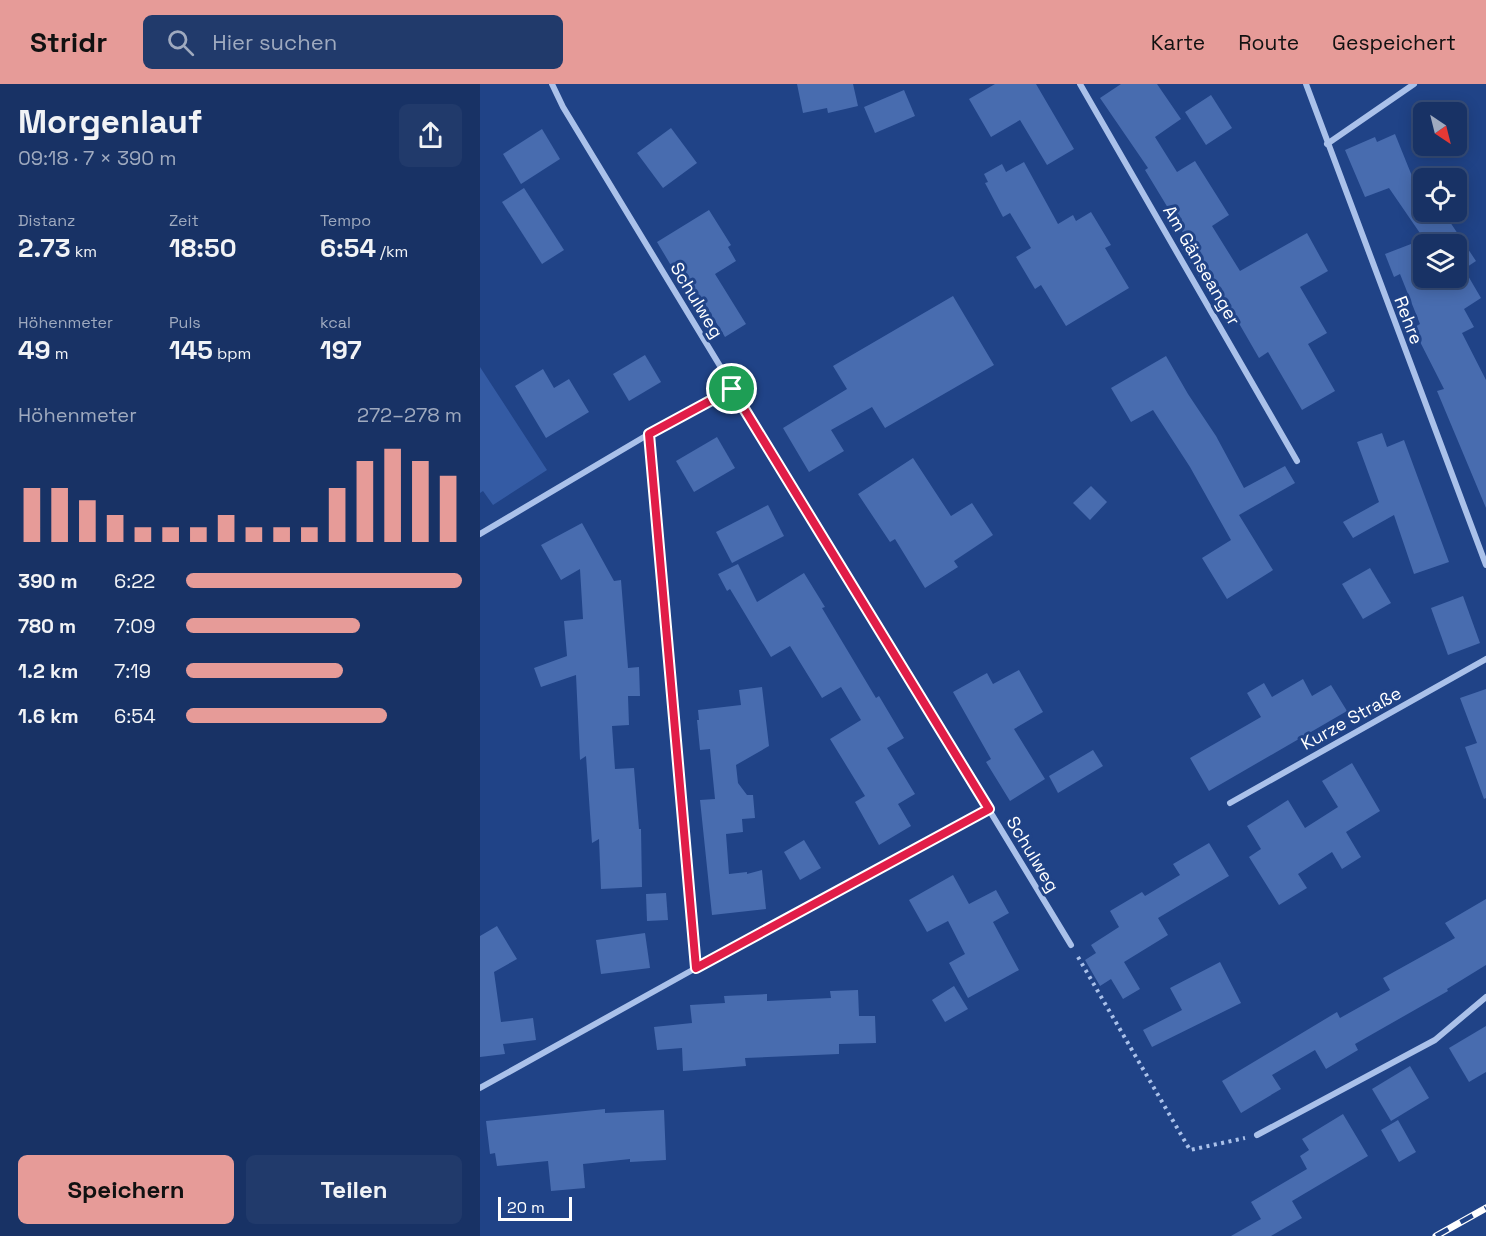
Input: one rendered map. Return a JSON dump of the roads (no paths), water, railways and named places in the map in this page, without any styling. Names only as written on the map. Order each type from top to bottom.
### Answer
[{"type":"street","name":"Schulweg","points":[[552,84],[563,107],[732,389],[1071,945]]},
{"type":"street","name":"Am Gänseanger","points":[[1080,84],[1297,461]]},
{"type":"street","name":"Rehre","points":[[1306,84],[1486,566]]},
{"type":"street","points":[[1327,144],[1414,84]]},
{"type":"street","points":[[480,534],[649,434],[732,389]]},
{"type":"street","points":[[649,434],[696,968]]},
{"type":"street","name":"Kurze Straße","points":[[1230,803],[1486,659]]},
{"type":"street","points":[[480,1088],[989,809]]},
{"type":"street","points":[[1257,1135],[1436,1040],[1486,997]]},
{"type":"railway","points":[[1436,1236],[1486,1208]]}]
